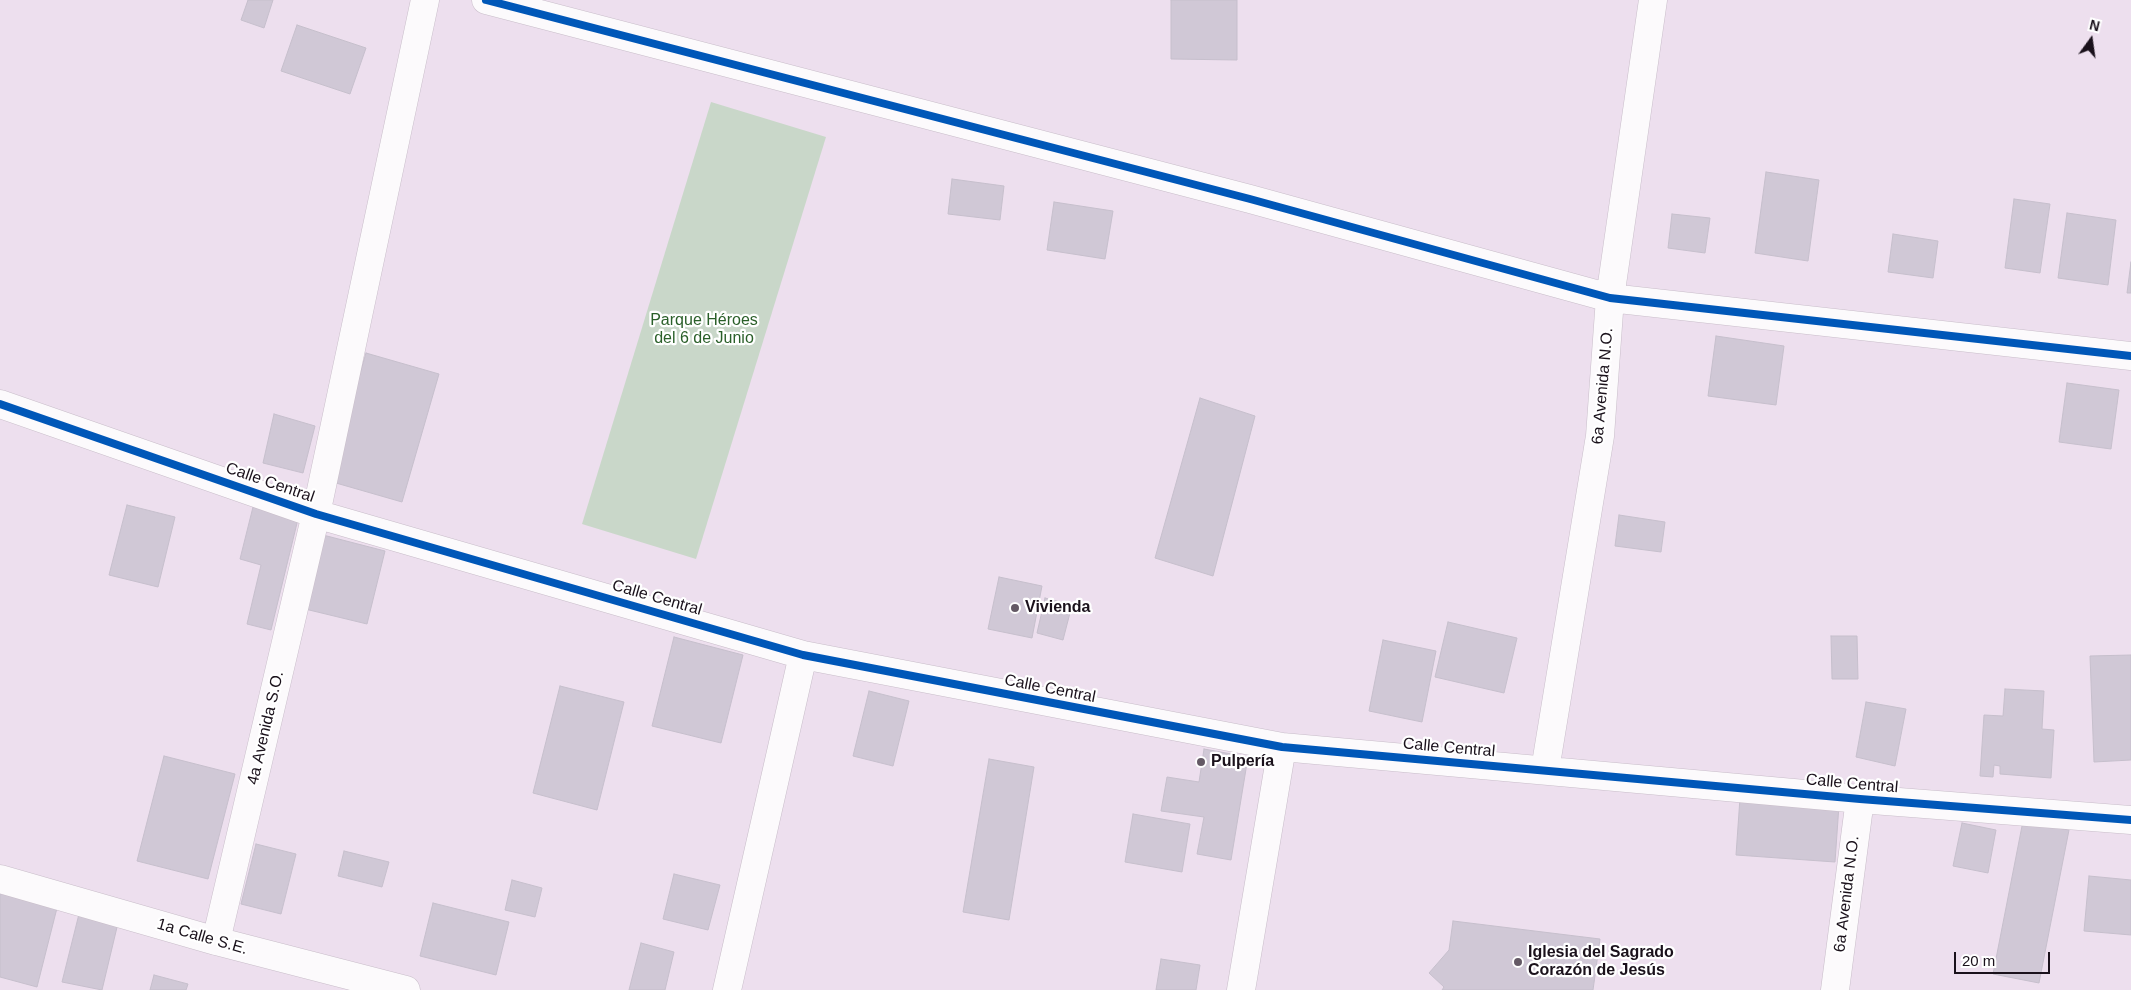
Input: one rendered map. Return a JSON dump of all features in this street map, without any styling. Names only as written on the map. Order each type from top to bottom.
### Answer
[{"type":"street","name":"4a Avenida S.O.","points":[[216,941],[316,514],[426,0]]},
{"type":"street","points":[[486,0],[1240,197],[1610,298],[2131,356]]},
{"type":"street","name":"6a Avenida N.O.","points":[[1545,770],[1600,436],[1610,298],[1653,0]]},
{"type":"street","name":"Calle Central","points":[[0,404],[316,514],[803,655],[1282,747],[1860,799],[2131,820]]},
{"type":"street","points":[[727,990],[803,655]]},
{"type":"street","points":[[1241,990],[1282,747]]},
{"type":"street","name":"6a Avenida N.O.","points":[[1836,990],[1860,799]]},
{"type":"street","name":"1a Calle S.E.","points":[[0,878],[216,941],[406,990]]},
{"type":"green space","name":"Parque Héroes del 6 de Junio","points":[[711,102],[826,137],[696,559],[582,524]]},
{"type":"building","points":[[248,0],[273,0],[264,28],[241,20]]},
{"type":"building","points":[[1171,0],[1237,0],[1237,60],[1171,59]]},
{"type":"building","points":[[297,25],[366,48],[350,94],[281,71]]},
{"type":"building","points":[[1766,172],[1819,180],[1808,261],[1755,253]]},
{"type":"building","points":[[952,179],[1004,186],[1000,220],[948,214]]},
{"type":"building","points":[[2014,199],[2050,204],[2040,273],[2005,268]]},
{"type":"building","points":[[1054,202],[1113,211],[1105,259],[1047,250]]},
{"type":"building","points":[[2067,213],[2116,220],[2108,285],[2058,278]]},
{"type":"building","points":[[1672,214],[1710,218],[1705,253],[1668,248]]},
{"type":"building","points":[[1893,234],[1938,241],[1933,278],[1888,272]]},
{"type":"building","points":[[2131,262],[2131,293],[2127,293]]},
{"type":"building","points":[[1716,336],[1784,346],[1776,405],[1708,396]]},
{"type":"building","points":[[366,353],[439,374],[402,502],[329,481]]},
{"type":"building","points":[[2067,383],[2119,390],[2111,449],[2059,442]]},
{"type":"building","points":[[1200,398],[1255,416],[1213,576],[1155,558]]},
{"type":"building","points":[[274,414],[315,426],[303,473],[263,463]]},
{"type":"building","points":[[127,505],[175,517],[158,587],[109,575]]},
{"type":"building","points":[[253,507],[298,519],[271,630],[247,624],[261,565],[240,559]]},
{"type":"building","points":[[1619,515],[1665,522],[1661,552],[1615,546]]},
{"type":"building","points":[[323,535],[385,551],[367,624],[305,609]]},
{"type":"building","name":"Vivienda","points":[[999,577],[1042,586],[1032,638],[988,629]]},
{"type":"building","name":"Vivienda","points":[[1045,598],[1072,605],[1063,640],[1037,633]]},
{"type":"building","points":[[1448,622],[1517,638],[1504,693],[1435,677]]},
{"type":"building","points":[[1831,636],[1857,636],[1858,679],[1832,679]]},
{"type":"building","points":[[674,637],[743,655],[721,743],[652,726]]},
{"type":"building","points":[[1383,640],[1436,651],[1422,722],[1369,711]]},
{"type":"building","points":[[2131,655],[2131,760],[2094,762],[2090,656]]},
{"type":"building","points":[[560,686],[624,702],[597,810],[533,793]]},
{"type":"building","points":[[2005,689],[2044,691],[2042,729],[2054,730],[2051,778],[2000,774],[2000,766],[1994,765],[1993,777],[1980,776],[1984,715],[2003,716]]},
{"type":"building","points":[[869,691],[909,701],[893,766],[853,756]]},
{"type":"building","points":[[1866,702],[1906,709],[1895,766],[1856,757]]},
{"type":"building","points":[[1204,749],[1248,757],[1231,860],[1197,854],[1204,817],[1161,811],[1167,777],[1199,782]]},
{"type":"building","points":[[164,756],[235,774],[208,879],[137,861]]},
{"type":"building","points":[[989,759],[1034,767],[1009,920],[963,912]]},
{"type":"building","points":[[1740,798],[1839,805],[1835,862],[1736,855]]},
{"type":"building","points":[[1133,814],[1190,824],[1182,872],[1125,862]]},
{"type":"building","points":[[2023,821],[2069,830],[2039,983],[1993,974]]},
{"type":"building","points":[[1962,823],[1996,830],[1988,873],[1953,866]]},
{"type":"building","points":[[256,844],[296,854],[281,914],[241,904]]},
{"type":"building","points":[[344,851],[389,862],[382,887],[338,876]]},
{"type":"building","points":[[674,874],[720,885],[708,930],[663,919]]},
{"type":"building","points":[[2089,876],[2131,880],[2131,935],[2084,931]]},
{"type":"building","points":[[512,880],[542,888],[535,917],[505,910]]},
{"type":"building","points":[[0,893],[57,908],[37,987],[0,977]]},
{"type":"building","points":[[433,903],[509,922],[496,975],[420,956]]},
{"type":"building","points":[[79,914],[118,923],[102,990],[62,982]]},
{"type":"building","name":"Iglesia del Sagrado Corazón de Jesús","points":[[1453,921],[1600,939],[1593,990],[1442,990],[1444,987],[1429,973],[1449,950]]},
{"type":"building","points":[[641,943],[674,952],[665,990],[629,990]]},
{"type":"building","points":[[1161,959],[1200,965],[1196,990],[1156,990]]},
{"type":"building","points":[[154,975],[188,984],[186,990],[150,990]]},
{"type":"cycle path","points":[[486,0],[1250,199],[1610,298],[2131,356]]},
{"type":"cycle path","points":[[0,404],[316,514],[803,655],[1282,747],[1860,799],[2131,820]]},
{"type":"place","name":"Vivienda","points":[[1015,608]]},
{"type":"place","name":"Pulpería","points":[[1201,762]]},
{"type":"place","name":"Iglesia del Sagrado Corazón de Jesús","points":[[1518,962]]}]
